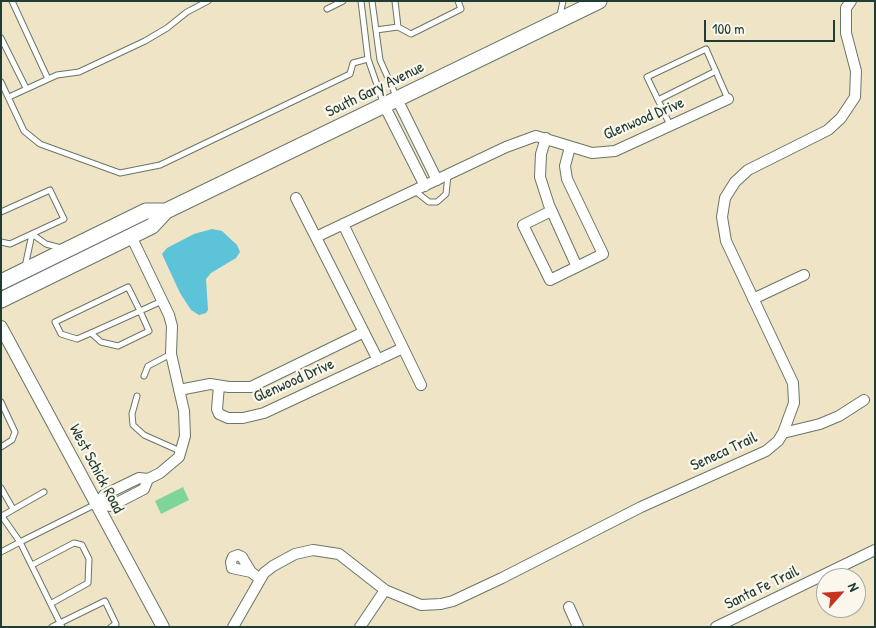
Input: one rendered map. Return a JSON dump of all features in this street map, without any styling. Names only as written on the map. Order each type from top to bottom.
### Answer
[{"type":"main road","name":"South Gary Avenue","points":[[1,300],[152,226],[166,211],[597,2]]},
{"type":"main road","name":"South Gary Avenue","points":[[1,282],[146,212],[166,211]]},
{"type":"street","name":"Seneca Trail","points":[[234,627],[260,580],[269,569],[284,559],[302,552],[320,551],[339,554],[384,590],[421,605],[435,605],[453,601],[641,506],[766,450],[783,434],[794,403],[793,383],[726,241],[722,217],[725,198],[735,182],[748,170],[828,130],[841,118],[855,97],[856,71],[846,33],[846,8],[850,1]]},
{"type":"street","name":"Glenwood Drive","points":[[316,237],[506,147],[536,136],[592,153],[614,151],[728,99]]},
{"type":"street","points":[[391,102],[437,180]]},
{"type":"street","points":[[391,102],[420,188]]},
{"type":"street","points":[[546,138],[540,154],[540,172],[551,211],[577,267]]},
{"type":"street","points":[[551,211],[523,225],[550,280],[602,254],[567,179],[564,166],[570,147]]},
{"type":"street","points":[[296,198],[378,360]]},
{"type":"street","points":[[343,224],[421,385]]},
{"type":"street","points":[[96,504],[104,495],[139,478],[148,479],[160,473],[179,457],[185,428],[184,411],[171,354],[172,326],[163,300],[131,236]]},
{"type":"street","points":[[754,300],[804,275]]},
{"type":"street","name":"West Schick Road","points":[[1,327],[163,627]]},
{"type":"street","name":"Glenwood Drive","points":[[179,390],[210,384],[251,387],[364,332]]},
{"type":"street","name":"Glenwood Drive","points":[[220,386],[217,409],[219,414],[228,418],[243,418],[264,413],[403,348]]},
{"type":"street","points":[[783,434],[820,424],[839,416],[864,400]]},
{"type":"street","name":"Santa Fe Trail","points":[[716,627],[875,550]]},
{"type":"street","points":[[251,572],[260,580]]},
{"type":"street","points":[[360,627],[384,590]]},
{"type":"street","points":[[569,607],[578,627]]},
{"type":"lane","points":[[12,1],[48,79]]},
{"type":"lane","points":[[9,97],[48,79],[79,72],[145,41],[167,28],[187,12],[208,1]]},
{"type":"lane","points":[[327,9],[342,1]]},
{"type":"lane","points":[[360,1],[368,58],[391,102]]},
{"type":"lane","points":[[372,1],[382,67],[391,102]]},
{"type":"lane","points":[[395,1],[398,27]]},
{"type":"lane","points":[[376,30],[398,27],[411,34],[461,9],[458,1]]},
{"type":"lane","points":[[559,21],[563,1]]},
{"type":"lane","points":[[1,38],[26,88]]},
{"type":"lane","points":[[670,126],[647,77],[706,49],[728,99]]},
{"type":"lane","points":[[1,82],[24,131],[40,144],[120,173],[160,165],[350,74],[353,63],[368,58]]},
{"type":"lane","points":[[658,100],[716,71]]},
{"type":"lane","points":[[420,188],[429,202],[437,202],[446,194],[448,175]]},
{"type":"lane","points":[[1,212],[50,190],[64,219],[10,244],[1,242]]},
{"type":"lane","points":[[32,234],[46,244],[65,250]]},
{"type":"lane","points":[[25,270],[32,234]]},
{"type":"lane","points":[[91,333],[101,342],[118,346],[149,331],[140,311],[128,287],[55,322],[61,334],[77,339],[140,311],[163,300]]},
{"type":"lane","points":[[144,376],[148,366],[171,354]]},
{"type":"lane","points":[[137,396],[132,414],[134,425],[138,430],[181,451]]},
{"type":"lane","points":[[1,402],[16,432],[12,440],[1,447]]},
{"type":"lane","points":[[1,488],[13,509]]},
{"type":"lane","points":[[44,492],[2,515],[20,542],[52,603],[61,625]]},
{"type":"lane","points":[[1,552],[96,504]]},
{"type":"lane","points":[[32,565],[74,543],[78,543],[89,559],[88,583],[52,603]]},
{"type":"lane","points":[[52,627],[61,625],[105,601],[116,624],[111,627]]},
{"type":"green space","points":[[183,487],[189,500],[161,514],[155,501]]},
{"type":"water","points":[[212,229],[222,231],[237,245],[240,252],[236,258],[211,273],[206,279],[208,310],[206,313],[199,315],[191,310],[180,293],[162,254],[167,248],[194,234]]}]
